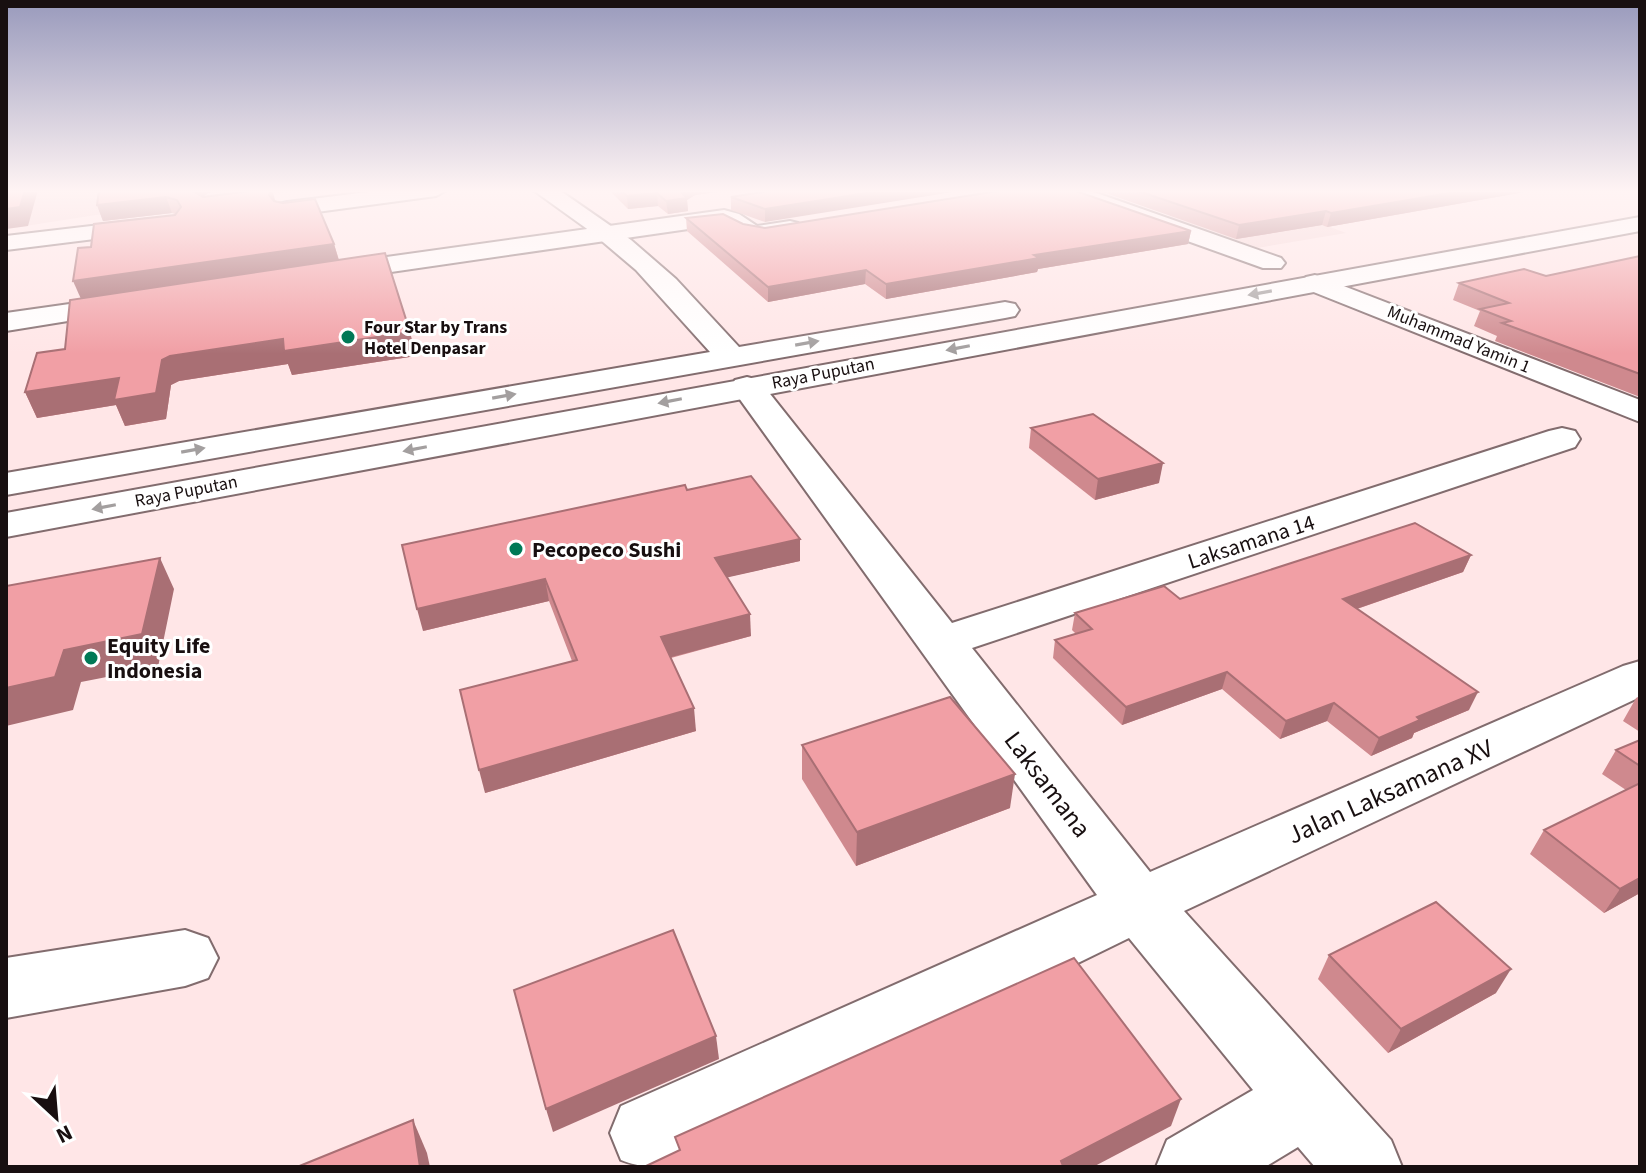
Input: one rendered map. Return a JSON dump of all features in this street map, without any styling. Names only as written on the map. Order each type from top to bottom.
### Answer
[{"type":"street","points":[[301,278],[489,245]]},
{"type":"street","name":"Laksamana","points":[[622,245],[681,297],[1139,904],[1364,1167]]},
{"type":"street","points":[[1221,245],[1272,263]]},
{"type":"street","name":"Raya Puputan","points":[[6,525],[739,372],[1021,317],[1309,270],[1491,245]]},
{"type":"street","name":"Raya Puputan","points":[[1225,271],[1272,263],[1309,270]]},
{"type":"street","name":"Muhammad Yamin 1","points":[[1309,270],[1640,412]]},
{"type":"street","points":[[6,322],[147,301]]},
{"type":"street","name":"Raya Puputan","points":[[6,484],[739,372],[1021,317]]},
{"type":"street","points":[[1602,396],[1640,390]]},
{"type":"street","name":"Laksamana 14","points":[[940,643],[1562,439]]},
{"type":"street","name":"Jalan Laksamana XV","points":[[648,1133],[1139,904],[1640,677]]},
{"type":"street","points":[[6,988],[185,958]]},
{"type":"street","points":[[1194,1167],[1288,1111],[1310,1102]]},
{"type":"shaded area","points":[[1230,245],[1276,245],[1245,250]]},
{"type":"building","points":[[329,245],[73,281],[78,248]]},
{"type":"building","points":[[718,245],[1101,245],[886,284],[866,270],[768,287]]},
{"type":"building","points":[[385,253],[410,332],[284,351],[283,339],[170,356],[162,360],[156,393],[114,400],[119,378],[25,392],[37,353],[65,349],[70,300]]},
{"type":"building","points":[[1640,256],[1640,374],[1502,323],[1511,321],[1480,309],[1509,303],[1459,283],[1524,269],[1546,276]]},
{"type":"building","points":[[1093,414],[1163,463],[1098,479],[1031,428]]},
{"type":"building","points":[[751,476],[800,539],[715,558],[750,614],[661,637],[694,708],[479,770],[460,690],[577,660],[545,579],[417,609],[402,545],[685,485],[687,490]]},
{"type":"building","points":[[1415,523],[1471,555],[1343,599],[1478,692],[1417,717],[1420,720],[1379,738],[1334,703],[1286,721],[1227,672],[1126,707],[1055,640],[1092,629],[1075,613],[1164,586],[1180,599]]},
{"type":"building","points":[[160,558],[142,634],[64,650],[55,677],[6,688],[6,586]]},
{"type":"building","points":[[950,697],[1015,774],[857,832],[802,745]]},
{"type":"building","points":[[1640,740],[1640,766],[1616,750]]},
{"type":"building","points":[[1640,783],[1640,878],[1620,889],[1544,830]]},
{"type":"building","points":[[1436,902],[1511,969],[1401,1029],[1329,955]]},
{"type":"building","points":[[673,930],[716,1036],[546,1109],[514,990]]},
{"type":"building","points":[[1074,958],[1181,1099],[1061,1161],[1061,1167],[644,1167],[680,1150],[675,1137]]},
{"type":"building","points":[[413,1120],[420,1167],[297,1167]]},
{"type":"place","name":"Four Star by Trans Hotel Denpasar","points":[[348,337]]},
{"type":"place","name":"Pecopeco Sushi","points":[[516,549]]},
{"type":"place","name":"Equity Life Indonesia","points":[[91,658]]}]
